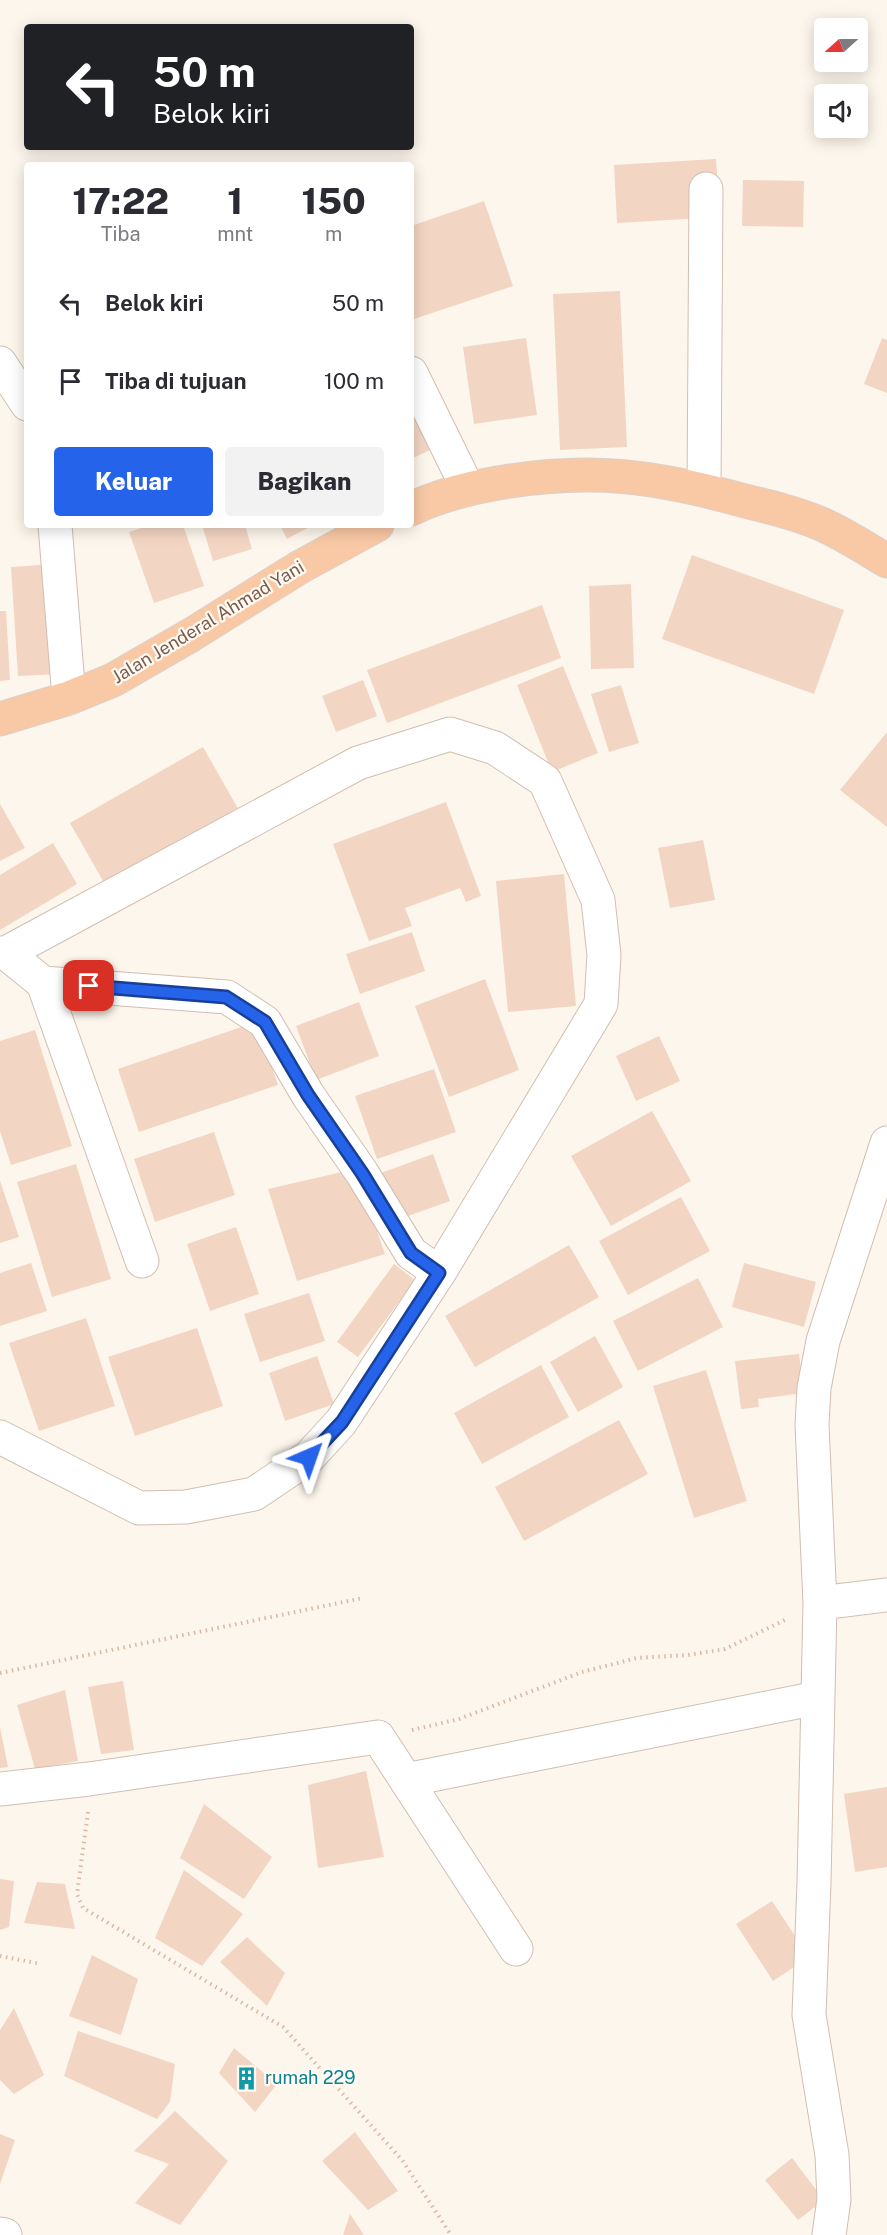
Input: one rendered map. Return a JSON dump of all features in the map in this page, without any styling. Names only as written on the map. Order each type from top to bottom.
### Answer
[{"type":"highway","points":[[414,508],[468,489],[550,476],[588,474],[653,479],[704,489],[800,515],[846,537],[887,561]]},
{"type":"highway","name":"Jalan Jenderal Ahmad Yani","points":[[0,719],[69,698],[121,676],[300,567],[372,528]]},
{"type":"street","points":[[704,489],[706,189]]},
{"type":"street","points":[[0,363],[24,399]]},
{"type":"street","points":[[414,379],[468,489]]},
{"type":"street","points":[[55,528],[69,698]]},
{"type":"street","points":[[0,1437],[139,1508],[186,1507],[254,1494],[309,1457],[342,1422],[439,1273],[601,1004],[604,955],[598,900],[545,781],[495,748],[450,734],[358,764],[3,953],[43,983],[226,997],[265,1022],[308,1095],[362,1173],[411,1253],[439,1273]]},
{"type":"street","points":[[43,983],[142,1261]]},
{"type":"street","points":[[829,2235],[834,2199],[832,2155],[809,2015],[820,1603],[812,1425],[814,1388],[823,1341],[887,1143]]},
{"type":"street","points":[[820,1603],[887,1595]]},
{"type":"street","points":[[406,1780],[818,1698]]},
{"type":"street","points":[[0,1789],[89,1779],[378,1737],[516,1949]]},
{"type":"street","points":[[0,2234],[5,2235]]},
{"type":"path","points":[[0,1673],[363,1598]]},
{"type":"path","points":[[378,1737],[459,1719],[582,1672],[637,1658],[688,1655],[724,1649],[820,1603]]},
{"type":"path","points":[[89,1779],[88,1812],[77,1894],[83,1908],[283,2027],[402,2160],[451,2235]]},
{"type":"path","points":[[0,1956],[41,1964]]},
{"type":"building","points":[[716,159],[720,217],[617,223],[614,165]]},
{"type":"building","points":[[743,180],[804,181],[803,227],[742,226]]},
{"type":"building","points":[[484,201],[513,286],[414,319],[414,225]]},
{"type":"building","points":[[620,291],[627,447],[560,450],[553,294]]},
{"type":"building","points":[[526,338],[537,415],[474,424],[463,347]]},
{"type":"building","points":[[882,338],[887,340],[887,393],[864,384]]},
{"type":"building","points":[[414,365],[449,441],[414,458]]},
{"type":"building","points":[[141,528],[184,528],[204,586],[154,603],[129,532]]},
{"type":"building","points":[[203,528],[246,528],[252,549],[213,561]]},
{"type":"building","points":[[282,528],[307,528],[287,539]]},
{"type":"building","points":[[692,555],[844,610],[814,694],[662,639]]},
{"type":"building","points":[[54,564],[62,674],[18,676],[11,567]]},
{"type":"building","points":[[631,584],[634,668],[591,669],[589,586]]},
{"type":"building","points":[[542,605],[561,658],[387,723],[367,670]]},
{"type":"building","points":[[0,611],[6,611],[10,680],[0,681]]},
{"type":"building","points":[[563,666],[598,753],[552,772],[517,685]]},
{"type":"building","points":[[363,680],[377,716],[336,732],[322,696]]},
{"type":"building","points":[[621,685],[639,743],[609,752],[591,694]]},
{"type":"building","points":[[887,732],[887,827],[840,790]]},
{"type":"building","points":[[203,747],[240,812],[107,888],[70,823]]},
{"type":"building","points":[[446,802],[481,896],[466,902],[460,888],[405,908],[412,926],[369,941],[333,844]]},
{"type":"building","points":[[0,804],[25,848],[0,861]]},
{"type":"building","points":[[703,840],[715,900],[670,908],[658,848]]},
{"type":"building","points":[[53,843],[77,884],[0,930],[0,875]]},
{"type":"building","points":[[564,874],[576,1006],[508,1012],[496,881]]},
{"type":"building","points":[[412,932],[425,971],[360,994],[346,954]]},
{"type":"building","points":[[485,979],[519,1070],[449,1097],[415,1006]]},
{"type":"building","points":[[359,1002],[379,1056],[316,1080],[296,1026]]},
{"type":"building","points":[[256,1022],[278,1085],[139,1132],[118,1069]]},
{"type":"building","points":[[35,1030],[72,1146],[11,1165],[0,1131],[0,1041]]},
{"type":"building","points":[[659,1036],[680,1081],[636,1101],[616,1056]]},
{"type":"building","points":[[434,1069],[456,1132],[377,1159],[355,1096]]},
{"type":"building","points":[[652,1111],[691,1181],[611,1226],[571,1156]]},
{"type":"building","points":[[214,1132],[235,1195],[155,1222],[134,1159]]},
{"type":"building","points":[[433,1154],[450,1201],[397,1220],[381,1173]]},
{"type":"building","points":[[76,1164],[111,1279],[52,1297],[17,1182]]},
{"type":"building","points":[[355,1169],[385,1254],[297,1281],[268,1189]]},
{"type":"building","points":[[0,1181],[19,1237],[0,1243]]},
{"type":"building","points":[[681,1197],[710,1251],[628,1295],[599,1241]]},
{"type":"building","points":[[236,1227],[259,1294],[210,1311],[187,1244]]},
{"type":"building","points":[[569,1245],[599,1297],[475,1367],[445,1316]]},
{"type":"building","points":[[31,1263],[47,1311],[0,1326],[0,1273]]},
{"type":"building","points":[[744,1263],[816,1282],[804,1327],[732,1307]]},
{"type":"building","points":[[394,1264],[415,1280],[358,1357],[337,1342]]},
{"type":"building","points":[[698,1278],[723,1327],[638,1371],[613,1321]]},
{"type":"building","points":[[309,1293],[325,1341],[260,1362],[244,1314]]},
{"type":"building","points":[[86,1318],[115,1406],[39,1431],[9,1343]]},
{"type":"building","points":[[197,1328],[223,1406],[135,1436],[108,1357]]},
{"type":"building","points":[[595,1336],[623,1387],[578,1412],[550,1362]]},
{"type":"building","points":[[799,1354],[804,1393],[758,1399],[759,1407],[741,1409],[735,1361]]},
{"type":"building","points":[[317,1356],[334,1404],[285,1421],[269,1373]]},
{"type":"building","points":[[541,1365],[569,1417],[482,1464],[454,1413]]},
{"type":"building","points":[[706,1370],[747,1501],[694,1518],[653,1386]]},
{"type":"building","points":[[619,1420],[648,1474],[524,1541],[495,1487]]},
{"type":"building","points":[[123,1681],[134,1750],[101,1754],[88,1687]]},
{"type":"building","points":[[65,1690],[78,1761],[35,1769],[17,1705]]},
{"type":"building","points":[[0,1727],[8,1767],[0,1768]]},
{"type":"building","points":[[366,1771],[384,1857],[318,1868],[308,1785]]},
{"type":"building","points":[[887,1787],[887,1867],[855,1872],[844,1794]]},
{"type":"building","points":[[204,1804],[272,1857],[244,1899],[180,1858]]},
{"type":"building","points":[[184,1870],[243,1914],[202,1966],[155,1938]]},
{"type":"building","points":[[0,1879],[14,1881],[9,1927],[0,1930]]},
{"type":"building","points":[[37,1882],[65,1884],[75,1929],[24,1923]]},
{"type":"building","points":[[772,1901],[809,1957],[773,1981],[736,1924]]},
{"type":"building","points":[[247,1937],[285,1973],[267,2006],[220,1962]]},
{"type":"building","points":[[92,1955],[138,1979],[121,2035],[69,2016]]},
{"type":"building","points":[[14,2008],[44,2075],[14,2094],[0,2080],[0,2030]]},
{"type":"building","points":[[78,2031],[175,2064],[170,2102],[157,2119],[64,2076]]},
{"type":"building","name":"rumah 229","points":[[234,2048],[277,2084],[255,2112],[219,2073]]},
{"type":"building","points":[[175,2111],[228,2161],[180,2225],[135,2203],[169,2164],[134,2151]]},
{"type":"building","points":[[355,2132],[398,2191],[368,2210],[322,2161]]},
{"type":"building","points":[[0,2134],[15,2140],[0,2184]]},
{"type":"building","points":[[792,2158],[824,2200],[798,2220],[765,2180]]},
{"type":"building","points":[[350,2214],[364,2235],[343,2235]]},
{"type":"place","name":"rumah 229","points":[[247,2078]]},
{"type":"route","points":[[89,986],[226,997],[265,1022],[308,1095],[362,1173],[411,1253],[439,1273],[342,1422],[309,1457]]}]
